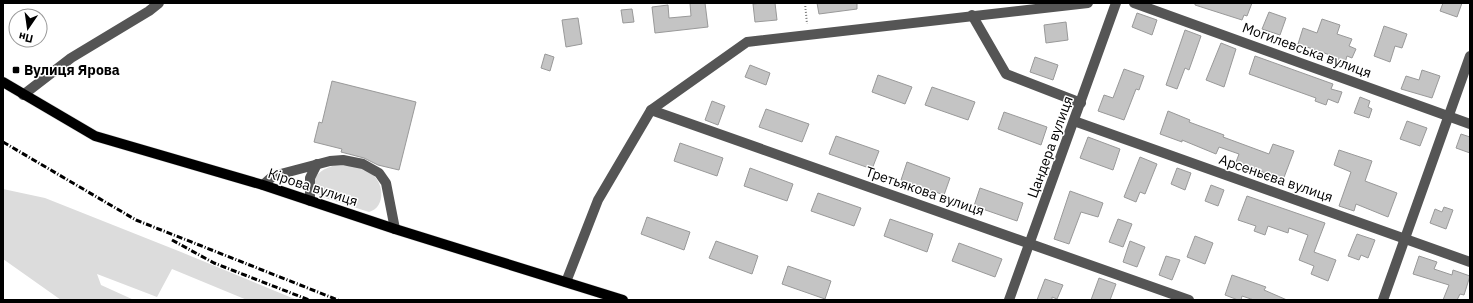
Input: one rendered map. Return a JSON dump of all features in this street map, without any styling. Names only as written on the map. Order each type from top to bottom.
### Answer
[{"type":"main road","name":"Кірова вулиця","points":[[3,82],[95,136],[263,185],[395,229],[623,300]]},
{"type":"street","points":[[23,95],[71,58],[149,11],[159,3]]},
{"type":"street","points":[[566,282],[598,200],[651,110],[747,42],[972,15],[1088,3]]},
{"type":"street","name":"Цандера вулиця","points":[[1009,300],[1116,3]]},
{"type":"street","name":"Могилевська вулиця","points":[[1134,3],[1470,124]]},
{"type":"street","points":[[972,15],[1006,74],[1080,103]]},
{"type":"street","points":[[1382,300],[1470,56]]},
{"type":"street","name":"Третьякова вулиця","points":[[651,110],[1189,300]]},
{"type":"street","name":"Арсеньєва вулиця","points":[[1074,122],[1470,262]]},
{"type":"street","points":[[263,185],[273,176],[317,164],[343,160],[363,164],[379,173],[386,183],[395,229]]},
{"type":"street","points":[[310,201],[310,178],[317,164]]},
{"type":"path","points":[[805,3],[809,35]]},
{"type":"shaded area","points":[[335,165],[357,167],[374,176],[378,181],[381,193],[379,205],[375,209],[369,212],[319,196],[313,184],[314,180],[318,174]]},
{"type":"shaded area","points":[[3,189],[45,198],[297,300],[247,300],[172,269],[157,297],[97,274],[101,285],[134,300],[61,300],[3,259]]},
{"type":"building","points":[[690,3],[705,3],[708,27],[655,33],[652,7],[668,5],[669,18],[691,16]]},
{"type":"building","points":[[775,3],[777,20],[755,22],[753,4]]},
{"type":"building","points":[[817,3],[857,3],[857,9],[819,14]]},
{"type":"building","points":[[1195,3],[1252,3],[1247,16],[1244,15],[1242,20],[1195,5]]},
{"type":"building","points":[[1443,3],[1462,3],[1457,17],[1440,11]]},
{"type":"building","points":[[632,9],[634,22],[623,23],[621,10]]},
{"type":"building","points":[[1269,12],[1286,18],[1280,35],[1262,29]]},
{"type":"building","points":[[1137,13],[1157,20],[1152,35],[1132,27]]},
{"type":"building","points":[[578,18],[582,44],[566,47],[562,20]]},
{"type":"building","points":[[1322,19],[1340,25],[1337,34],[1352,39],[1349,46],[1356,49],[1352,58],[1347,56],[1345,63],[1332,59],[1333,56],[1298,44],[1303,28],[1317,33]]},
{"type":"building","points":[[1066,22],[1068,40],[1046,43],[1044,25]]},
{"type":"building","points":[[1384,26],[1407,34],[1402,48],[1395,46],[1390,62],[1374,56]]},
{"type":"building","points":[[1185,30],[1201,36],[1189,70],[1185,68],[1177,89],[1166,85]]},
{"type":"building","points":[[1221,43],[1236,49],[1224,87],[1206,80]]},
{"type":"building","points":[[545,54],[554,57],[550,71],[541,68]]},
{"type":"building","points":[[1255,56],[1333,84],[1331,89],[1342,92],[1338,103],[1328,99],[1326,105],[1315,101],[1316,98],[1249,74]]},
{"type":"building","points":[[1035,57],[1058,65],[1053,80],[1030,72]]},
{"type":"building","points":[[750,65],[770,73],[766,85],[745,77]]},
{"type":"building","points":[[1124,69],[1144,76],[1139,90],[1136,89],[1124,120],[1098,111],[1104,95],[1113,98]]},
{"type":"building","points":[[1422,70],[1440,76],[1432,98],[1401,89],[1406,76],[1419,80]]},
{"type":"building","points":[[878,75],[912,87],[905,104],[872,92]]},
{"type":"building","points":[[332,81],[416,102],[399,170],[378,165],[364,158],[341,152],[342,149],[314,142],[319,122],[322,123]]},
{"type":"building","points":[[932,87],[975,102],[968,120],[925,105]]},
{"type":"building","points":[[1360,97],[1370,101],[1368,107],[1372,109],[1369,118],[1354,113]]},
{"type":"building","points":[[712,101],[725,106],[718,125],[705,120]]},
{"type":"building","points":[[766,109],[809,124],[802,142],[759,127]]},
{"type":"building","points":[[1168,111],[1190,120],[1189,122],[1224,135],[1223,137],[1269,154],[1273,144],[1294,151],[1283,180],[1236,162],[1239,154],[1219,147],[1216,154],[1182,140],[1182,142],[1160,134]]},
{"type":"building","points":[[1004,112],[1047,127],[1041,145],[998,129]]},
{"type":"building","points":[[1407,121],[1427,128],[1420,146],[1400,139]]},
{"type":"building","points":[[1461,134],[1470,137],[1470,153],[1456,148]]},
{"type":"building","points":[[836,136],[879,151],[872,169],[829,154]]},
{"type":"building","points":[[1088,137],[1120,149],[1113,170],[1080,158]]},
{"type":"building","points":[[680,143],[723,158],[717,176],[674,161]]},
{"type":"building","points":[[1339,150],[1372,161],[1365,181],[1397,193],[1388,217],[1356,204],[1354,211],[1339,206],[1351,172],[1334,165]]},
{"type":"building","points":[[1140,157],[1157,164],[1145,194],[1140,192],[1136,202],[1124,197]]},
{"type":"building","points":[[907,162],[950,178],[944,195],[901,180]]},
{"type":"building","points":[[750,168],[793,184],[787,201],[744,186]]},
{"type":"building","points":[[1177,168],[1191,173],[1185,190],[1171,184]]},
{"type":"building","points":[[1211,185],[1224,190],[1218,206],[1205,201]]},
{"type":"building","points":[[980,188],[1023,203],[1017,221],[974,206]]},
{"type":"building","points":[[1070,191],[1103,203],[1098,217],[1081,212],[1069,244],[1054,239]]},
{"type":"building","points":[[818,193],[861,208],[854,226],[811,211]]},
{"type":"building","points":[[1247,196],[1325,223],[1314,252],[1336,260],[1328,281],[1311,274],[1314,266],[1299,260],[1308,235],[1289,228],[1288,233],[1268,226],[1265,235],[1254,231],[1256,226],[1238,220]]},
{"type":"building","points":[[1444,207],[1453,210],[1446,229],[1430,223],[1435,209],[1442,212]]},
{"type":"building","points":[[647,217],[690,232],[684,250],[641,234]]},
{"type":"building","points":[[890,219],[933,234],[927,252],[884,236]]},
{"type":"building","points":[[1118,219],[1132,224],[1123,247],[1109,242]]},
{"type":"building","points":[[1357,234],[1375,240],[1368,258],[1361,255],[1359,260],[1348,256]]},
{"type":"building","points":[[1195,236],[1213,243],[1205,264],[1187,257]]},
{"type":"building","points":[[716,241],[758,256],[752,274],[709,258]]},
{"type":"building","points":[[1130,241],[1145,247],[1137,267],[1123,262]]},
{"type":"building","points":[[959,243],[1002,259],[995,277],[952,261]]},
{"type":"building","points":[[1166,256],[1180,260],[1172,280],[1159,275]]},
{"type":"building","points":[[1419,256],[1437,262],[1434,269],[1452,275],[1453,270],[1470,276],[1464,295],[1460,294],[1457,300],[1443,300],[1449,285],[1413,274]]},
{"type":"building","points":[[788,266],[831,281],[825,299],[782,284]]},
{"type":"building","points":[[1232,275],[1266,287],[1264,290],[1287,300],[1254,300],[1242,296],[1241,300],[1238,300],[1225,295]]},
{"type":"building","points":[[1099,278],[1116,284],[1110,300],[1091,300]]},
{"type":"building","points":[[1045,279],[1063,285],[1057,299],[1052,297],[1052,300],[1037,300]]},
{"type":"railway","points":[[3,142],[136,220],[338,300]]},
{"type":"railway","points":[[172,240],[214,263],[309,300]]},
{"type":"place","name":"Вулиця Ярова","points":[[16,70]]}]
